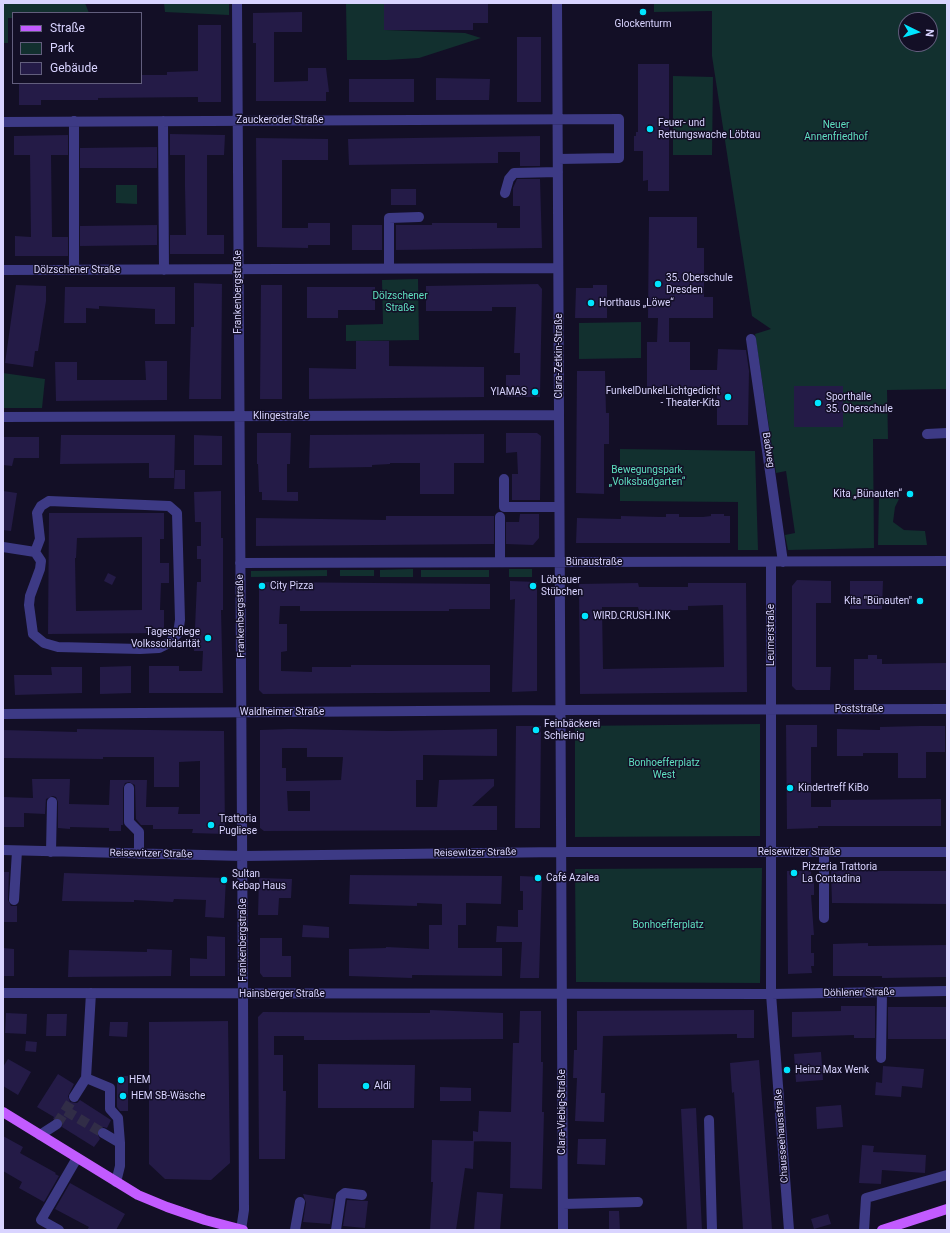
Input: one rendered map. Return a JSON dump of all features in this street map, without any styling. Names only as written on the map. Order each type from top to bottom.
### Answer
[{"type":"main road","points":[[3,1112],[138,1195],[205,1220],[242,1230]]},
{"type":"main road","points":[[887,1229],[947,1209]]},
{"type":"street","name":"Clara-Zetkin-Straße","points":[[557,3],[559,507],[561,562],[560,710]]},
{"type":"street","name":"Frankenbergstraße","points":[[237,4],[243,856],[244,1210],[242,1230]]},
{"type":"street","name":"Zauckeroder Straße","points":[[3,122],[619,118],[619,158],[558,159]]},
{"type":"street","points":[[163,121],[164,270]]},
{"type":"street","points":[[74,122],[74,270]]},
{"type":"street","points":[[505,193],[509,178],[514,173],[558,172]]},
{"type":"street","points":[[389,268],[388,218],[419,217]]},
{"type":"street","name":"Dölzschener Straße","points":[[3,270],[558,268]]},
{"type":"street","name":"Badweg","points":[[751,339],[783,562]]},
{"type":"street","name":"Klingestraße","points":[[3,417],[559,415]]},
{"type":"street","points":[[927,434],[947,433]]},
{"type":"street","points":[[504,479],[504,507],[559,507]]},
{"type":"street","points":[[3,547],[35,552],[41,561],[40,569],[30,596],[29,605],[33,634],[44,643],[58,647],[140,650],[159,648],[169,643],[178,633],[180,620],[177,513],[169,506],[49,501],[41,506],[37,513],[40,539],[35,552]]},
{"type":"street","points":[[500,516],[500,562]]},
{"type":"street","name":"Bünaustraße","points":[[240,563],[947,561]]},
{"type":"street","name":"Leumerstraße","points":[[771,562],[771,709]]},
{"type":"street","points":[[771,709],[771,994],[562,994],[560,710],[771,709]]},
{"type":"street","name":"Poststraße","points":[[771,709],[947,709]]},
{"type":"street","name":"Waldheimer Straße","points":[[3,714],[560,710]]},
{"type":"street","points":[[129,788],[129,822],[139,832],[138,854]]},
{"type":"street","points":[[51,852],[52,802]]},
{"type":"street","name":"Reisewitzer Straße","points":[[3,850],[243,856],[561,852],[947,852]]},
{"type":"street","points":[[14,900],[17,851]]},
{"type":"street","points":[[824,852],[824,918]]},
{"type":"street","name":"Döhlener Straße","points":[[771,994],[947,991]]},
{"type":"street","points":[[881,1058],[882,992]]},
{"type":"street","name":"Hainsberger Straße","points":[[3,993],[562,994]]},
{"type":"street","points":[[74,1097],[86,1078],[91,993]]},
{"type":"street","name":"Clara-Viebig-Straße","points":[[562,994],[563,1230]]},
{"type":"street","name":"Chausseehausstraße","points":[[771,994],[789,1230]]},
{"type":"street","points":[[86,1078],[110,1088],[110,1110],[118,1118],[120,1143],[120,1166],[116,1182]]},
{"type":"street","points":[[709,1120],[712,1230]]},
{"type":"street","points":[[40,1135],[58,1124]]},
{"type":"street","points":[[103,1133],[120,1143]]},
{"type":"street","points":[[59,1230],[41,1220],[78,1158]]},
{"type":"street","points":[[864,1230],[866,1198],[947,1175]]},
{"type":"street","points":[[336,1230],[341,1196],[345,1194],[362,1195]]},
{"type":"street","points":[[295,1230],[300,1202]]},
{"type":"street","points":[[563,1204],[638,1202]]},
{"type":"green space","points":[[3,3],[85,3],[89,12],[12,12],[12,18],[8,18],[8,43],[3,43]]},
{"type":"green space","points":[[164,3],[229,3],[229,15],[165,12]]},
{"type":"green space","points":[[346,3],[384,3],[385,30],[465,33],[481,38],[419,58],[347,60]]},
{"type":"green space","name":"Neuer Annenfriedhof","points":[[654,3],[947,3],[947,389],[887,390],[888,439],[873,439],[874,548],[788,550],[785,535],[795,533],[786,471],[776,473],[755,334],[771,329],[752,316],[712,56],[712,11],[654,12]]},
{"type":"green space","points":[[673,76],[713,77],[712,155],[673,155]]},
{"type":"green space","points":[[116,185],[137,185],[137,204],[116,203]]},
{"type":"green space","name":"Dölzschener Straße","points":[[418,279],[419,340],[346,341],[346,325],[383,324],[382,280]]},
{"type":"green space","points":[[641,322],[641,358],[579,359],[579,323]]},
{"type":"green space","points":[[3,373],[45,379],[42,408],[3,408]]},
{"type":"green space","name":"Bewegungspark „Volksbadgarten“","points":[[620,449],[755,451],[758,550],[738,550],[738,502],[620,501]]},
{"type":"green space","points":[[879,496],[899,499],[895,507],[893,522],[904,530],[925,531],[927,545],[878,545]]},
{"type":"green space","points":[[413,569],[413,577],[380,577],[380,570]]},
{"type":"green space","points":[[509,569],[532,569],[532,577],[509,577]]},
{"type":"green space","points":[[327,570],[327,576],[251,577],[251,571]]},
{"type":"green space","points":[[340,570],[374,570],[374,576],[340,576]]},
{"type":"green space","points":[[421,570],[489,570],[489,577],[421,577]]},
{"type":"green space","name":"Bonhoefferplatz West","points":[[760,724],[760,836],[575,837],[575,726]]},
{"type":"green space","name":"Bonhoefferplatz","points":[[762,868],[760,983],[576,982],[575,869]]},
{"type":"building","points":[[384,3],[488,3],[488,23],[473,23],[473,30],[384,30]]},
{"type":"building","points":[[302,12],[302,32],[274,32],[274,82],[308,81],[308,68],[326,68],[329,92],[326,92],[326,101],[256,101],[256,43],[253,43],[253,13]]},
{"type":"building","points":[[198,25],[221,25],[221,102],[198,102],[198,97],[98,98],[98,100],[41,100],[41,105],[19,105],[19,84],[142,84],[142,75],[167,75],[167,72],[198,71]]},
{"type":"building","points":[[517,37],[541,37],[541,102],[517,102]]},
{"type":"building","points":[[638,64],[669,64],[669,191],[648,191],[648,180],[643,181],[643,151],[634,151],[634,136],[636,136],[636,132],[638,132]]},
{"type":"building","points":[[436,78],[490,79],[489,100],[436,100]]},
{"type":"building","points":[[349,79],[414,79],[414,102],[349,102]]},
{"type":"building","points":[[170,134],[225,135],[224,155],[207,155],[207,235],[224,235],[224,254],[170,254],[170,235],[186,235],[185,155],[170,155]]},
{"type":"building","points":[[68,135],[68,155],[51,155],[52,237],[68,237],[68,256],[15,256],[15,236],[31,237],[30,155],[14,155],[14,136]]},
{"type":"building","points":[[540,136],[540,166],[520,166],[520,152],[498,152],[498,163],[349,165],[348,139]]},
{"type":"building","points":[[256,138],[328,139],[328,160],[282,160],[282,228],[308,228],[308,223],[330,223],[330,245],[308,245],[308,248],[257,247]]},
{"type":"building","points":[[157,147],[157,168],[80,168],[80,148]]},
{"type":"building","points":[[517,179],[540,179],[542,248],[396,250],[396,225],[432,225],[432,223],[497,223],[497,228],[520,228],[520,206],[513,206],[513,188]]},
{"type":"building","points":[[391,189],[416,189],[416,205],[391,205]]},
{"type":"building","points":[[649,217],[697,217],[697,248],[704,248],[704,297],[713,297],[713,318],[669,318],[669,342],[690,342],[690,370],[717,370],[718,349],[746,350],[749,371],[748,425],[717,425],[717,388],[647,388],[647,342],[657,342],[658,318],[648,318]]},
{"type":"building","points":[[157,225],[157,245],[80,246],[80,226]]},
{"type":"building","points":[[352,225],[382,225],[382,250],[352,250]]},
{"type":"building","points":[[194,283],[222,284],[221,399],[189,399],[191,327],[194,327]]},
{"type":"building","points":[[538,284],[542,289],[540,397],[506,397],[506,375],[520,375],[520,353],[514,353],[516,307],[492,307],[492,311],[426,311],[426,286]]},
{"type":"building","points":[[16,285],[46,286],[46,301],[38,351],[35,351],[33,367],[5,363]]},
{"type":"building","points":[[261,285],[282,285],[282,399],[260,399]]},
{"type":"building","name":"Horthaus „Löwe“","points":[[593,285],[607,285],[607,318],[575,318],[576,288],[593,288]]},
{"type":"building","points":[[65,287],[175,287],[175,324],[155,324],[155,309],[99,306],[99,309],[86,308],[86,323],[64,323]]},
{"type":"building","points":[[307,287],[375,287],[375,310],[338,310],[338,318],[307,318]]},
{"type":"building","points":[[356,341],[389,341],[389,366],[484,367],[484,397],[309,399],[309,368],[356,369]]},
{"type":"building","points":[[145,361],[167,361],[167,400],[56,401],[55,362],[77,362],[77,380],[146,380]]},
{"type":"building","points":[[577,371],[605,371],[606,413],[609,413],[609,444],[604,444],[604,494],[576,493]]},
{"type":"building","name":"Sporthalle 35. Oberschule","points":[[794,386],[843,386],[843,427],[794,427]]},
{"type":"building","points":[[257,433],[291,433],[290,464],[287,464],[287,492],[298,492],[298,501],[262,500],[262,492],[259,492]]},
{"type":"building","points":[[506,433],[537,433],[541,436],[540,500],[512,500],[512,474],[518,474],[517,452],[506,453]]},
{"type":"building","points":[[484,434],[484,463],[454,463],[454,494],[420,494],[420,463],[390,463],[372,465],[372,467],[309,468],[310,435]]},
{"type":"building","points":[[61,435],[175,435],[174,478],[149,478],[149,463],[60,464]]},
{"type":"building","points":[[194,435],[222,436],[222,465],[194,465]]},
{"type":"building","points":[[3,437],[39,437],[39,458],[14,458],[12,466],[3,465]]},
{"type":"building","points":[[175,470],[185,470],[185,489],[174,489]]},
{"type":"building","points":[[3,491],[17,493],[11,531],[3,530]]},
{"type":"building","points":[[221,491],[221,538],[223,538],[223,610],[221,610],[223,693],[149,693],[149,666],[179,666],[179,671],[202,671],[203,651],[194,651],[197,582],[201,582],[201,559],[197,559],[197,546],[201,546],[201,522],[195,522],[194,492]]},
{"type":"building","points":[[49,513],[164,513],[164,539],[160,539],[160,563],[169,563],[169,583],[161,583],[160,610],[164,610],[164,633],[48,634]],"holes":[[[142,537],[142,610],[76,611],[75,558],[77,538]]]},
{"type":"building","points":[[520,514],[539,514],[539,538],[533,545],[506,544],[506,522],[519,522]]},
{"type":"building","points":[[666,514],[679,514],[679,517],[703,517],[711,516],[711,514],[724,514],[724,516],[730,516],[730,543],[576,543],[577,518],[621,519],[621,516],[666,517]]},
{"type":"building","points":[[386,516],[494,516],[494,544],[256,546],[256,518],[386,520]]},
{"type":"building","points":[[108,573],[116,577],[112,585],[104,581]]},
{"type":"building","points":[[797,580],[831,581],[831,603],[816,603],[816,667],[831,667],[830,690],[796,690],[792,686],[792,586]]},
{"type":"building","points":[[510,581],[537,582],[537,691],[512,692],[515,599],[510,600]]},
{"type":"building","points":[[850,581],[883,581],[882,609],[850,609]]},
{"type":"building","points":[[262,582],[490,584],[490,609],[449,609],[449,611],[300,611],[300,606],[280,606],[279,624],[287,624],[287,651],[281,652],[281,671],[312,672],[312,667],[351,667],[351,665],[490,665],[490,692],[263,694],[259,690],[259,585]]},
{"type":"building","points":[[638,583],[639,587],[688,587],[688,583],[746,583],[747,692],[580,694],[579,584]],"holes":[[[723,605],[724,667],[603,669],[602,607],[638,607],[639,611],[688,610],[688,606]]]},
{"type":"building","points":[[868,655],[877,655],[877,659],[882,659],[882,664],[947,663],[947,690],[854,690],[854,659],[868,659]]},
{"type":"building","points":[[131,666],[131,693],[100,694],[100,667]]},
{"type":"building","points":[[51,667],[82,667],[82,693],[15,695],[14,675],[52,675]]},
{"type":"building","points":[[786,725],[817,725],[817,747],[811,747],[811,807],[831,807],[831,800],[941,799],[941,826],[818,826],[818,828],[787,829]]},
{"type":"building","points":[[516,726],[541,726],[540,828],[515,828]]},
{"type":"building","points":[[945,726],[945,752],[926,752],[926,778],[898,778],[898,753],[863,753],[863,756],[837,756],[837,729],[880,730],[880,727]]},
{"type":"building","points":[[77,729],[224,731],[225,834],[192,833],[193,829],[153,829],[153,825],[141,825],[136,819],[135,785],[129,782],[125,783],[123,788],[123,825],[121,825],[121,831],[109,831],[109,828],[58,828],[58,802],[56,797],[53,796],[46,799],[45,814],[24,813],[24,827],[3,827],[3,797],[33,798],[32,779],[70,779],[69,804],[109,805],[110,780],[147,780],[146,807],[179,807],[178,814],[200,814],[200,761],[179,762],[179,787],[154,787],[154,757],[103,757],[103,759],[3,758],[3,730],[77,732]]},
{"type":"building","points":[[291,729],[390,731],[497,729],[497,756],[423,755],[423,780],[416,780],[416,807],[437,807],[439,780],[494,779],[494,786],[472,806],[497,806],[497,830],[264,831],[260,828],[260,730]],"holes":[[[282,748],[307,748],[307,757],[343,757],[341,780],[286,781],[286,768],[282,768]],[[287,791],[310,791],[310,811],[288,811]]]},
{"type":"building","points":[[787,871],[811,871],[811,882],[814,882],[814,895],[811,895],[814,935],[811,935],[811,953],[814,953],[814,966],[811,966],[812,973],[788,974]]},
{"type":"building","points":[[831,871],[947,871],[947,904],[832,903]]},
{"type":"building","points":[[3,872],[9,872],[8,900],[3,900]]},
{"type":"building","points":[[64,873],[226,878],[224,918],[205,917],[206,900],[174,899],[173,902],[134,900],[134,902],[62,901]]},
{"type":"building","points":[[350,875],[502,876],[501,904],[466,903],[466,925],[458,925],[458,948],[502,948],[502,976],[412,975],[412,978],[349,976],[349,949],[386,947],[429,949],[429,925],[442,925],[442,904],[417,903],[417,906],[349,904]]},
{"type":"building","points":[[520,876],[542,877],[539,978],[520,978],[522,942],[496,942],[497,926],[518,927],[518,910],[523,910],[523,891],[520,891]]},
{"type":"building","points":[[259,878],[292,879],[291,898],[279,898],[278,915],[258,915]]},
{"type":"building","points":[[3,900],[8,900],[11,906],[17,906],[17,922],[3,922]]},
{"type":"building","points":[[303,925],[329,927],[329,938],[302,937]]},
{"type":"building","points":[[207,936],[225,937],[225,976],[190,976],[190,958],[207,959]]},
{"type":"building","points":[[260,938],[282,938],[282,956],[291,956],[291,977],[263,977],[260,973]]},
{"type":"building","points":[[868,943],[868,946],[947,945],[947,977],[882,978],[882,976],[833,976],[833,944]]},
{"type":"building","points":[[3,948],[14,949],[14,976],[3,976]]},
{"type":"building","points":[[147,949],[172,950],[171,976],[68,977],[69,950],[147,952]]},
{"type":"building","points":[[841,1006],[875,1006],[875,1038],[854,1038],[854,1035],[792,1037],[792,1012],[841,1011]]},
{"type":"building","points":[[888,1007],[947,1007],[947,1039],[888,1039]]},
{"type":"building","points":[[430,1010],[503,1013],[503,1039],[304,1040],[304,1036],[274,1036],[274,1055],[283,1055],[283,1091],[286,1091],[285,1159],[259,1159],[258,1017],[263,1012],[430,1013]]},
{"type":"building","points":[[754,1010],[754,1038],[737,1038],[737,1034],[603,1036],[601,1093],[605,1093],[604,1122],[575,1121],[577,1078],[573,1078],[574,1050],[577,1050],[577,1011]]},
{"type":"building","points":[[520,1011],[541,1011],[541,1062],[543,1062],[542,1112],[544,1112],[542,1189],[510,1188],[511,1142],[473,1141],[473,1131],[478,1132],[479,1111],[511,1112],[513,1043],[519,1043]]},
{"type":"building","points":[[6,1013],[27,1014],[26,1034],[5,1033]]},
{"type":"building","points":[[47,1014],[67,1014],[66,1036],[46,1036]]},
{"type":"building","points":[[228,1021],[230,1163],[211,1180],[165,1179],[149,1164],[149,1022]]},
{"type":"building","points":[[110,1022],[128,1022],[127,1037],[109,1036]]},
{"type":"building","points":[[26,1041],[37,1042],[36,1052],[25,1051]]},
{"type":"building","points":[[821,1052],[823,1080],[796,1082],[794,1054]]},
{"type":"building","points":[[8,1059],[31,1072],[18,1095],[3,1086],[3,1067]]},
{"type":"building","points":[[759,1060],[772,1229],[743,1230],[734,1092],[732,1093],[730,1063]]},
{"type":"building","name":"Aldi","points":[[318,1064],[415,1065],[414,1108],[318,1108]]},
{"type":"building","points":[[883,1066],[924,1069],[922,1088],[902,1086],[901,1097],[875,1095],[876,1082],[882,1083]]},
{"type":"building","points":[[58,1074],[74,1084],[68,1096],[70,1102],[77,1103],[80,1100],[111,1120],[107,1128],[103,1127],[98,1129],[97,1133],[100,1139],[94,1147],[62,1127],[63,1123],[60,1118],[53,1119],[54,1117],[37,1107]]},
{"type":"building","name":"HEM SB-Wäsche","points":[[117,1076],[128,1076],[128,1111],[120,1111],[117,1107]]},
{"type":"building","points":[[440,1087],[471,1088],[471,1101],[440,1101]]},
{"type":"building","points":[[841,1105],[843,1127],[817,1129],[816,1107]]},
{"type":"building","points":[[696,1108],[702,1230],[687,1230],[681,1109]]},
{"type":"building","points":[[3,1136],[23,1147],[20,1153],[59,1176],[44,1202],[19,1188],[22,1182],[3,1171]]},
{"type":"building","points":[[578,1139],[606,1139],[605,1165],[577,1164]]},
{"type":"building","points":[[432,1140],[474,1141],[473,1169],[465,1168],[456,1230],[430,1230],[433,1182],[431,1182]]},
{"type":"building","points":[[862,1145],[874,1146],[873,1152],[926,1155],[925,1173],[882,1170],[881,1184],[859,1183]]},
{"type":"building","points":[[70,1183],[125,1214],[116,1230],[87,1230],[89,1227],[55,1209]]},
{"type":"building","points":[[477,1192],[503,1194],[500,1230],[474,1230]]},
{"type":"building","points":[[303,1194],[334,1199],[330,1224],[303,1222],[306,1203]]},
{"type":"building","points":[[347,1200],[368,1201],[365,1228],[343,1226]]},
{"type":"building","points":[[609,1211],[619,1211],[620,1230],[609,1230]]},
{"type":"building","points":[[828,1214],[831,1224],[814,1229],[811,1219]]},
{"type":"tunnel","points":[[57,1124],[74,1097]]},
{"type":"tunnel","points":[[66,1111],[103,1133]]},
{"type":"place","name":"Glockenturm","points":[[643,12]]},
{"type":"place","name":"Feuer- und Rettungswache Löbtau","points":[[650,129]]},
{"type":"place","name":"35. Oberschule Dresden","points":[[658,284]]},
{"type":"place","name":"Horthaus „Löwe“","points":[[591,303]]},
{"type":"place","name":"YIAMAS","points":[[535,392]]},
{"type":"place","name":"FunkelDunkelLichtgedicht - Theater-Kita","points":[[728,397]]},
{"type":"place","name":"Sporthalle 35. Oberschule","points":[[818,403]]},
{"type":"place","name":"Kita „Bünauten“","points":[[910,494]]},
{"type":"place","name":"City Pizza","points":[[262,586]]},
{"type":"place","name":"Löbtauer Stübchen","points":[[533,586]]},
{"type":"place","name":"Kita \"Bünauten\"","points":[[920,601]]},
{"type":"place","name":"WIRD.CRUSH.INK","points":[[585,616]]},
{"type":"place","name":"Tagespflege Volkssolidarität","points":[[208,638]]},
{"type":"place","name":"Feinbäckerei Schleinig","points":[[536,730]]},
{"type":"place","name":"Kindertreff KiBo","points":[[790,788]]},
{"type":"place","name":"Trattoria Pugliese","points":[[211,825]]},
{"type":"place","name":"Pizzeria Trattoria La Contadina","points":[[794,873]]},
{"type":"place","name":"Café Azalea","points":[[538,878]]},
{"type":"place","name":"Sultan Kebap Haus","points":[[224,880]]},
{"type":"place","name":"Heinz Max Wenk","points":[[787,1070]]},
{"type":"place","name":"HEM","points":[[121,1080]]},
{"type":"place","name":"Aldi","points":[[366,1086]]},
{"type":"place","name":"HEM SB-Wäsche","points":[[123,1096]]}]
